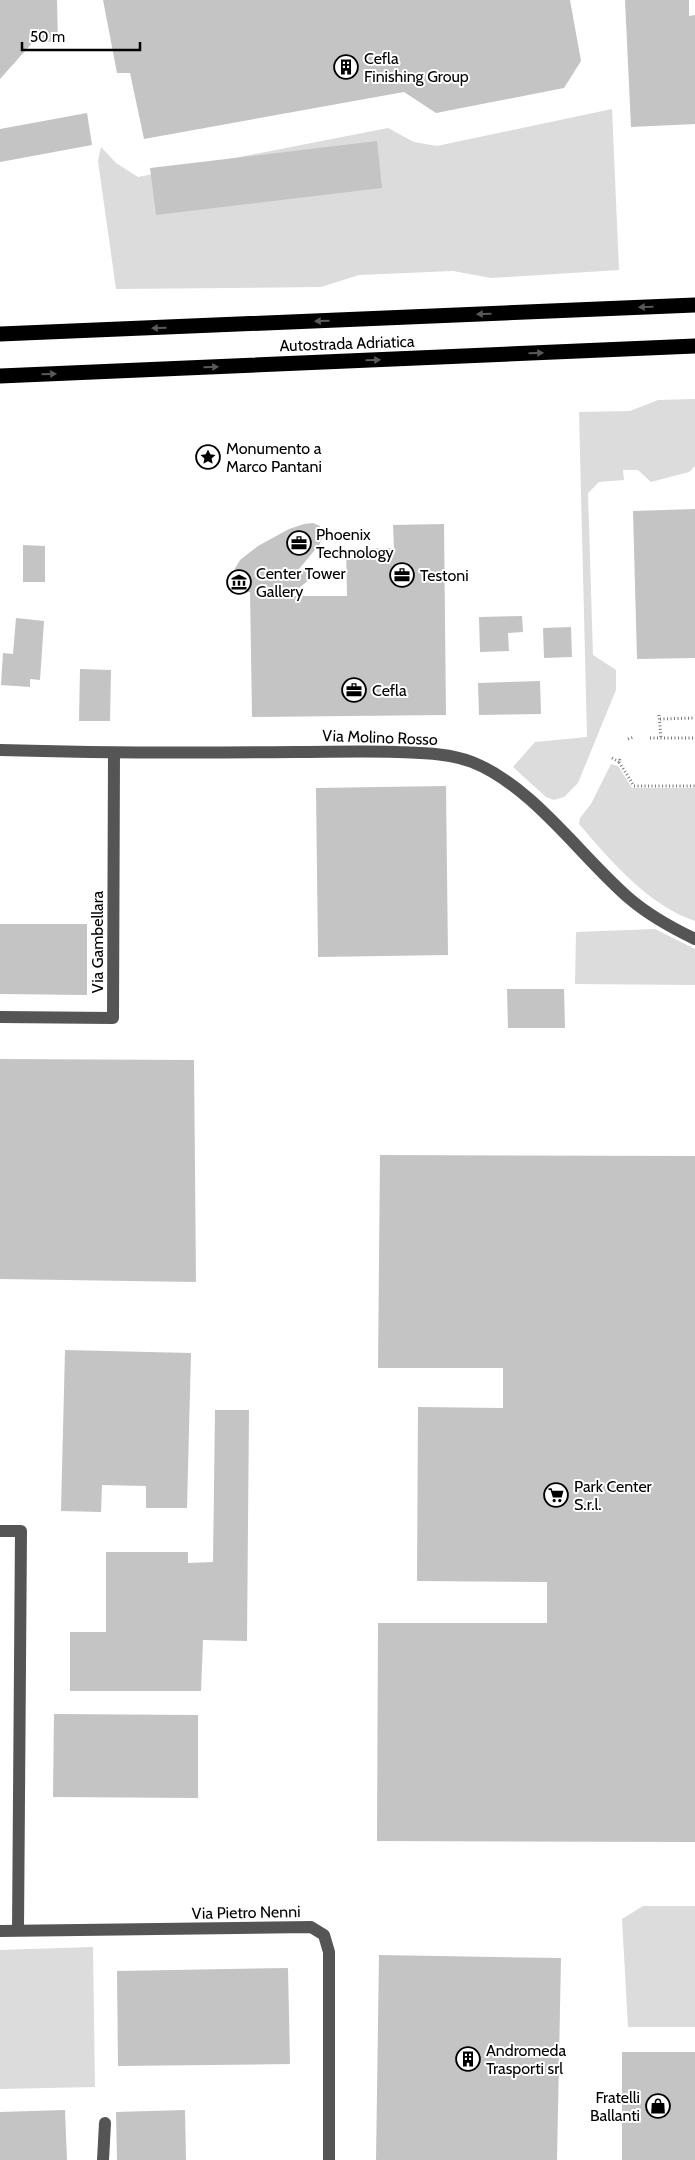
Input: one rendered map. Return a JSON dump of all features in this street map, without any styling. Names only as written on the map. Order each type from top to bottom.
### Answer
[{"type":"highway","name":"Autostrada Adriatica","points":[[0,334],[695,305]]},
{"type":"highway","name":"Autostrada Adriatica","points":[[0,376],[695,346]]},
{"type":"street","name":"Via Molino Rosso","points":[[0,750],[114,753],[423,753],[451,756],[473,762],[503,779],[530,800],[630,899],[664,924],[695,939]]},
{"type":"street","name":"Via Gambellara","points":[[0,1017],[113,1018],[114,753]]},
{"type":"street","points":[[0,1531],[21,1531],[18,1930]]},
{"type":"street","name":"Via Pietro Nenni","points":[[0,1931],[311,1928],[324,1935],[329,1952],[329,2160]]},
{"type":"street","points":[[104,2160],[105,2122]]},
{"type":"path","points":[[661,738],[659,717],[695,718]]},
{"type":"path","points":[[628,738],[634,737]]},
{"type":"path","points":[[650,738],[695,738]]},
{"type":"path","points":[[612,758],[620,761],[634,786],[695,786]]},
{"type":"shaded area","points":[[612,109],[619,270],[491,278],[453,271],[359,275],[321,287],[116,289],[98,161],[101,147],[116,163],[138,177],[388,128],[414,142],[437,146]]},
{"type":"shaded area","points":[[695,399],[695,466],[689,472],[651,482],[638,470],[623,470],[624,480],[599,482],[588,493],[593,655],[616,670],[616,690],[578,783],[564,797],[554,800],[546,797],[513,767],[535,742],[587,737],[579,412],[630,411],[658,400]]},
{"type":"shaded area","points":[[611,764],[618,766],[632,788],[695,788],[695,921],[662,905],[646,893],[617,867],[579,824],[580,818],[591,804]]},
{"type":"shaded area","points":[[655,929],[695,949],[695,985],[575,984],[576,932]]},
{"type":"shaded area","points":[[643,1906],[695,1906],[695,2027],[628,2027],[622,1919]]},
{"type":"shaded area","points":[[93,1947],[95,2087],[0,2089],[0,1950]]},
{"type":"building","points":[[0,0],[57,0],[58,42],[34,41],[0,79]]},
{"type":"building","name":"Cefla Finishing Group","points":[[103,0],[570,0],[581,61],[564,88],[436,113],[404,92],[144,139],[130,73],[117,73]]},
{"type":"building","points":[[625,0],[689,0],[689,16],[695,15],[695,124],[631,127]]},
{"type":"building","points":[[87,113],[92,145],[0,162],[0,129]]},
{"type":"building","points":[[377,141],[382,188],[156,215],[150,168]]},
{"type":"building","points":[[695,509],[695,658],[637,659],[633,511]]},
{"type":"building","points":[[313,523],[320,526],[324,535],[319,545],[299,569],[315,575],[289,596],[347,596],[346,549],[394,548],[393,525],[444,524],[446,715],[252,717],[250,592],[237,593],[230,589],[227,582],[240,560],[258,546],[289,529]]},
{"type":"building","points":[[23,545],[45,546],[45,582],[23,582]]},
{"type":"building","points":[[522,616],[523,632],[508,633],[509,651],[480,652],[479,617]]},
{"type":"building","points":[[16,618],[44,621],[40,680],[30,679],[30,687],[1,685],[3,653],[13,654]]},
{"type":"building","points":[[571,627],[572,657],[544,658],[543,628]]},
{"type":"building","points":[[80,669],[111,670],[110,721],[79,721]]},
{"type":"building","points":[[540,681],[541,714],[479,715],[478,683]]},
{"type":"building","points":[[446,786],[448,955],[318,957],[316,788]]},
{"type":"building","points":[[0,924],[87,924],[87,995],[0,994]]},
{"type":"building","points":[[507,989],[564,989],[565,1028],[508,1028]]},
{"type":"building","points":[[0,1059],[194,1060],[196,1282],[0,1279]]},
{"type":"building","name":"Park Center S.r.l.","points":[[380,1155],[695,1156],[695,1842],[377,1841],[378,1623],[547,1623],[547,1582],[417,1581],[418,1407],[503,1408],[503,1368],[378,1368]]},
{"type":"building","points":[[65,1350],[191,1353],[187,1508],[146,1508],[146,1486],[102,1485],[101,1512],[61,1511]]},
{"type":"building","points":[[215,1410],[249,1410],[247,1641],[203,1640],[201,1691],[70,1691],[70,1632],[106,1632],[106,1552],[188,1552],[188,1563],[213,1562]]},
{"type":"building","points":[[54,1714],[198,1715],[198,1798],[53,1797]]},
{"type":"building","name":"Andromeda Trasporti srl","points":[[379,1955],[561,1958],[557,2160],[376,2160]]},
{"type":"building","points":[[288,1968],[290,2064],[118,2066],[117,1971]]},
{"type":"building","name":"Fratelli Ballanti","points":[[622,2052],[695,2052],[695,2160],[622,2160]]},
{"type":"building","points":[[65,2110],[67,2160],[0,2160],[0,2112]]},
{"type":"building","points":[[185,2110],[186,2160],[117,2160],[116,2112]]},
{"type":"place","name":"Cefla Finishing Group","points":[[346,67]]},
{"type":"place","name":"Monumento a Marco Pantani","points":[[208,457]]},
{"type":"place","name":"Phoenix Technology","points":[[299,543]]},
{"type":"place","name":"Testoni","points":[[402,575]]},
{"type":"place","name":"Center Tower Gallery","points":[[239,582]]},
{"type":"place","name":"Cefla","points":[[354,690]]},
{"type":"place","name":"Park Center S.r.l.","points":[[556,1495]]},
{"type":"place","name":"Andromeda Trasporti srl","points":[[468,2059]]},
{"type":"place","name":"Fratelli Ballanti","points":[[658,2106]]}]
